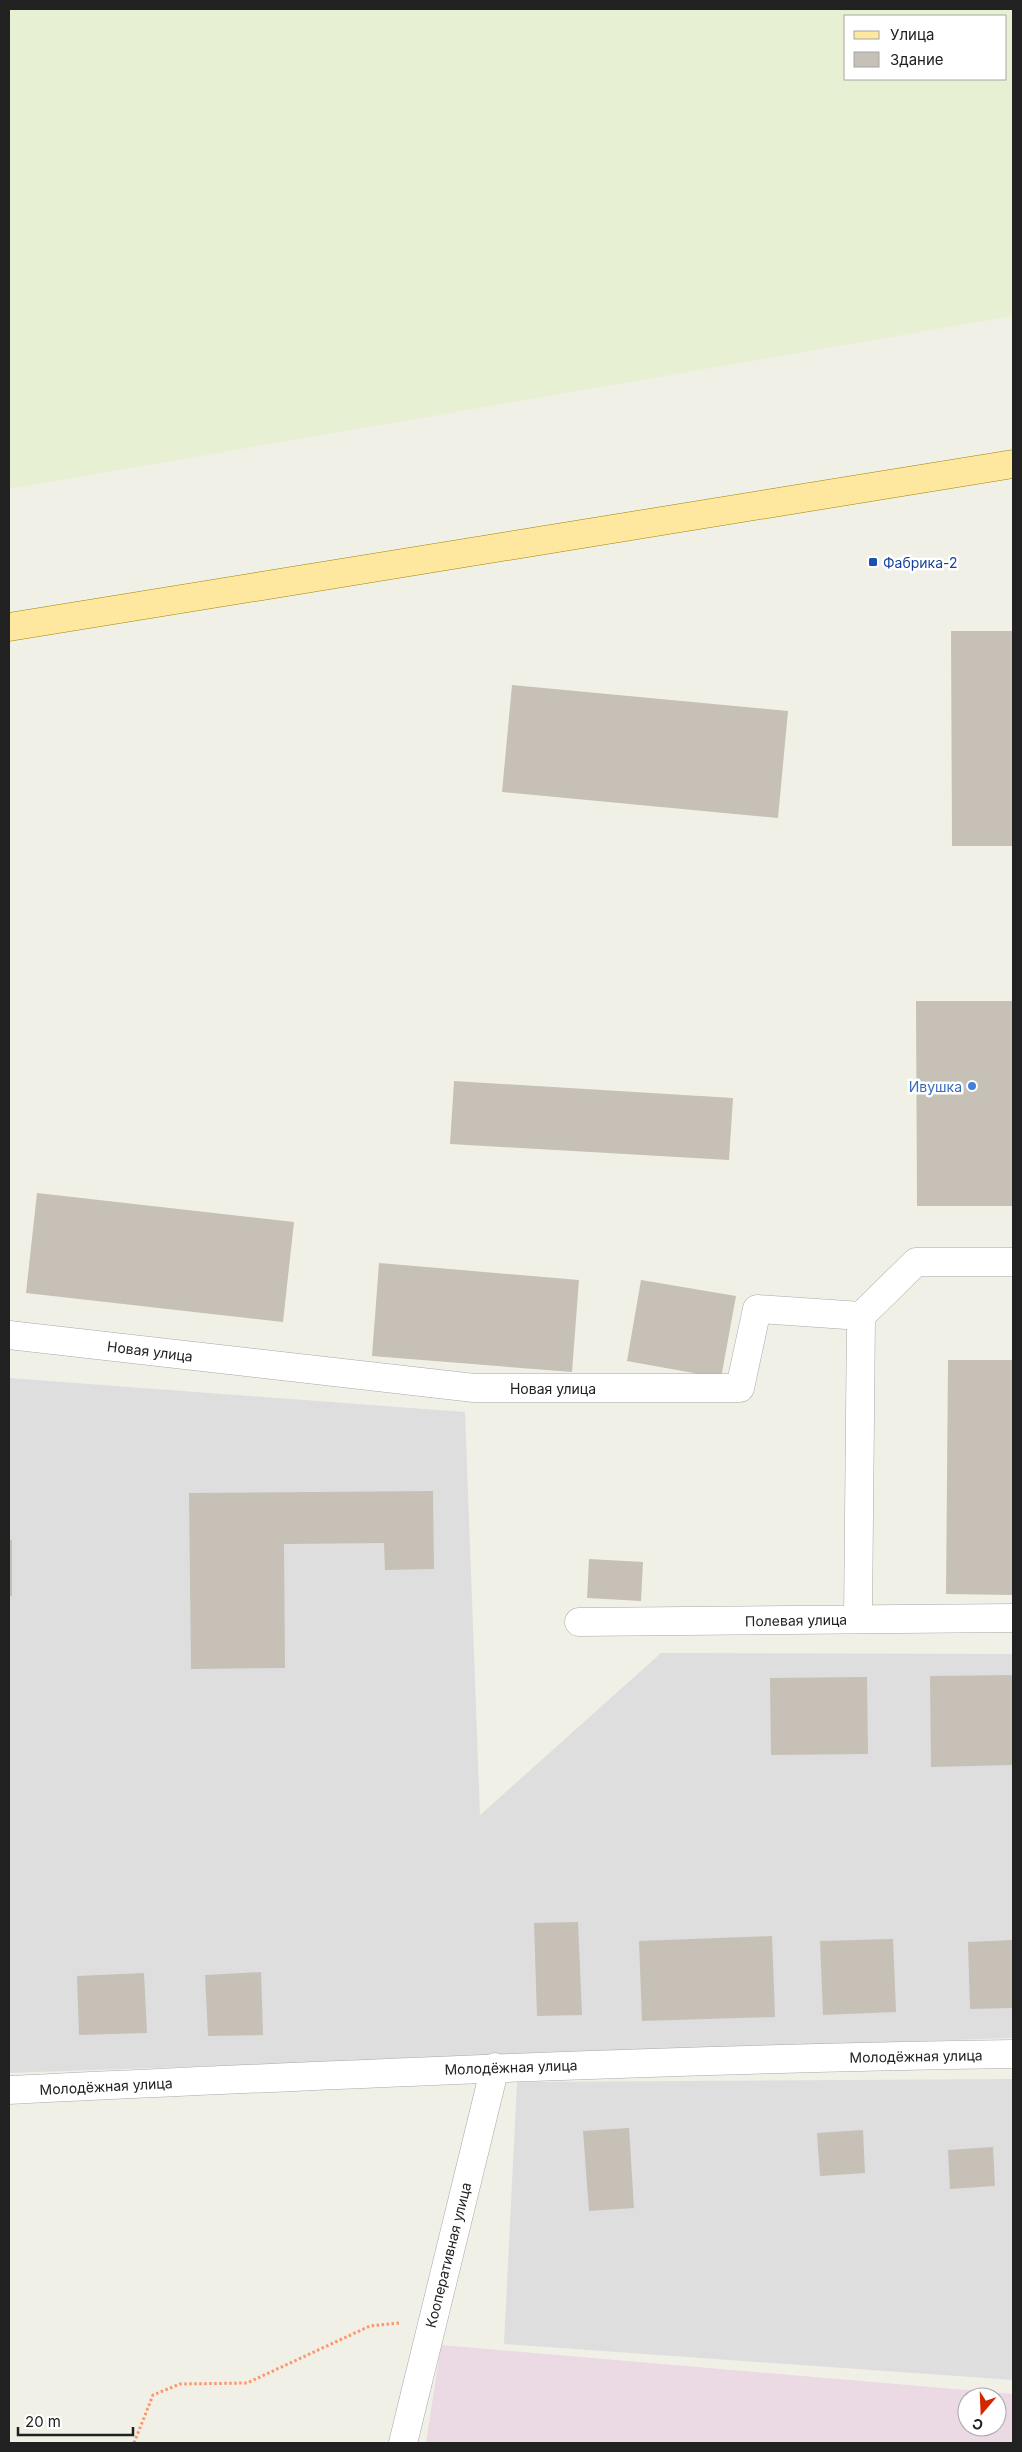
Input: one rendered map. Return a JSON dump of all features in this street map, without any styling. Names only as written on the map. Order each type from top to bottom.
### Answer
[{"type":"main road","points":[[9,627],[1013,464]]},
{"type":"street","points":[[858,1619],[861,1316],[916,1262],[1013,1262]]},
{"type":"street","name":"Новая улица","points":[[9,1335],[474,1388],[740,1388],[757,1308],[861,1316]]},
{"type":"street","name":"Полевая улица","points":[[579,1622],[1013,1618]]},
{"type":"street","name":"Молодёжная улица","points":[[9,2090],[495,2067],[770,2058],[1013,2054]]},
{"type":"street","name":"Кооперативная улица","points":[[403,2443],[495,2067]]},
{"type":"path","points":[[134,2443],[152,2395],[180,2384],[247,2383],[370,2326],[432,2320]]},
{"type":"shaded area","points":[[9,1378],[465,1412],[480,1815],[661,1653],[1013,1654],[1013,2038],[9,2073]]},
{"type":"shaded area","points":[[1013,2079],[1013,2380],[504,2344],[517,2082]]},
{"type":"shaded area","points":[[441,2345],[957,2389],[957,2437],[1007,2437],[1007,2393],[1013,2394],[1013,2443],[426,2443]]},
{"type":"green space","points":[[9,9],[1013,9],[1013,316],[9,489]]},
{"type":"building","points":[[951,631],[1013,631],[1013,846],[952,846]]},
{"type":"building","points":[[512,685],[788,711],[778,818],[502,792]]},
{"type":"building","points":[[916,1001],[1013,1001],[1013,1206],[917,1206]]},
{"type":"building","points":[[454,1081],[733,1098],[729,1160],[450,1144]]},
{"type":"building","points":[[37,1193],[294,1222],[283,1322],[26,1293]]},
{"type":"building","points":[[379,1263],[579,1280],[572,1372],[372,1356]]},
{"type":"building","points":[[641,1280],[736,1296],[721,1378],[627,1361]]},
{"type":"building","points":[[948,1360],[1013,1360],[1013,1595],[946,1594]]},
{"type":"building","points":[[433,1491],[434,1569],[385,1570],[384,1543],[284,1544],[285,1668],[191,1669],[189,1493]]},
{"type":"building","points":[[9,1540],[12,1540],[12,1596],[9,1596]]},
{"type":"building","points":[[589,1559],[643,1562],[641,1601],[587,1598]]},
{"type":"building","points":[[1013,1675],[1013,1765],[931,1767],[930,1676]]},
{"type":"building","points":[[867,1677],[868,1754],[771,1755],[770,1678]]},
{"type":"building","points":[[578,1922],[582,2015],[537,2016],[534,1923]]},
{"type":"building","points":[[772,1936],[775,2017],[642,2021],[639,1941]]},
{"type":"building","points":[[893,1939],[896,2012],[823,2015],[820,1941]]},
{"type":"building","points":[[1013,1940],[1013,2008],[970,2009],[968,1942]]},
{"type":"building","points":[[261,1972],[263,2035],[208,2036],[205,1975]]},
{"type":"building","points":[[144,1973],[147,2033],[79,2035],[77,1976]]},
{"type":"building","points":[[629,2128],[634,2208],[589,2211],[583,2131]]},
{"type":"building","points":[[863,2130],[865,2173],[820,2176],[817,2133]]},
{"type":"building","points":[[993,2147],[995,2186],[950,2189],[948,2150]]},
{"type":"place","name":"Фабрика-2","points":[[873,562]]},
{"type":"place","name":"Ивушка","points":[[972,1086]]}]
